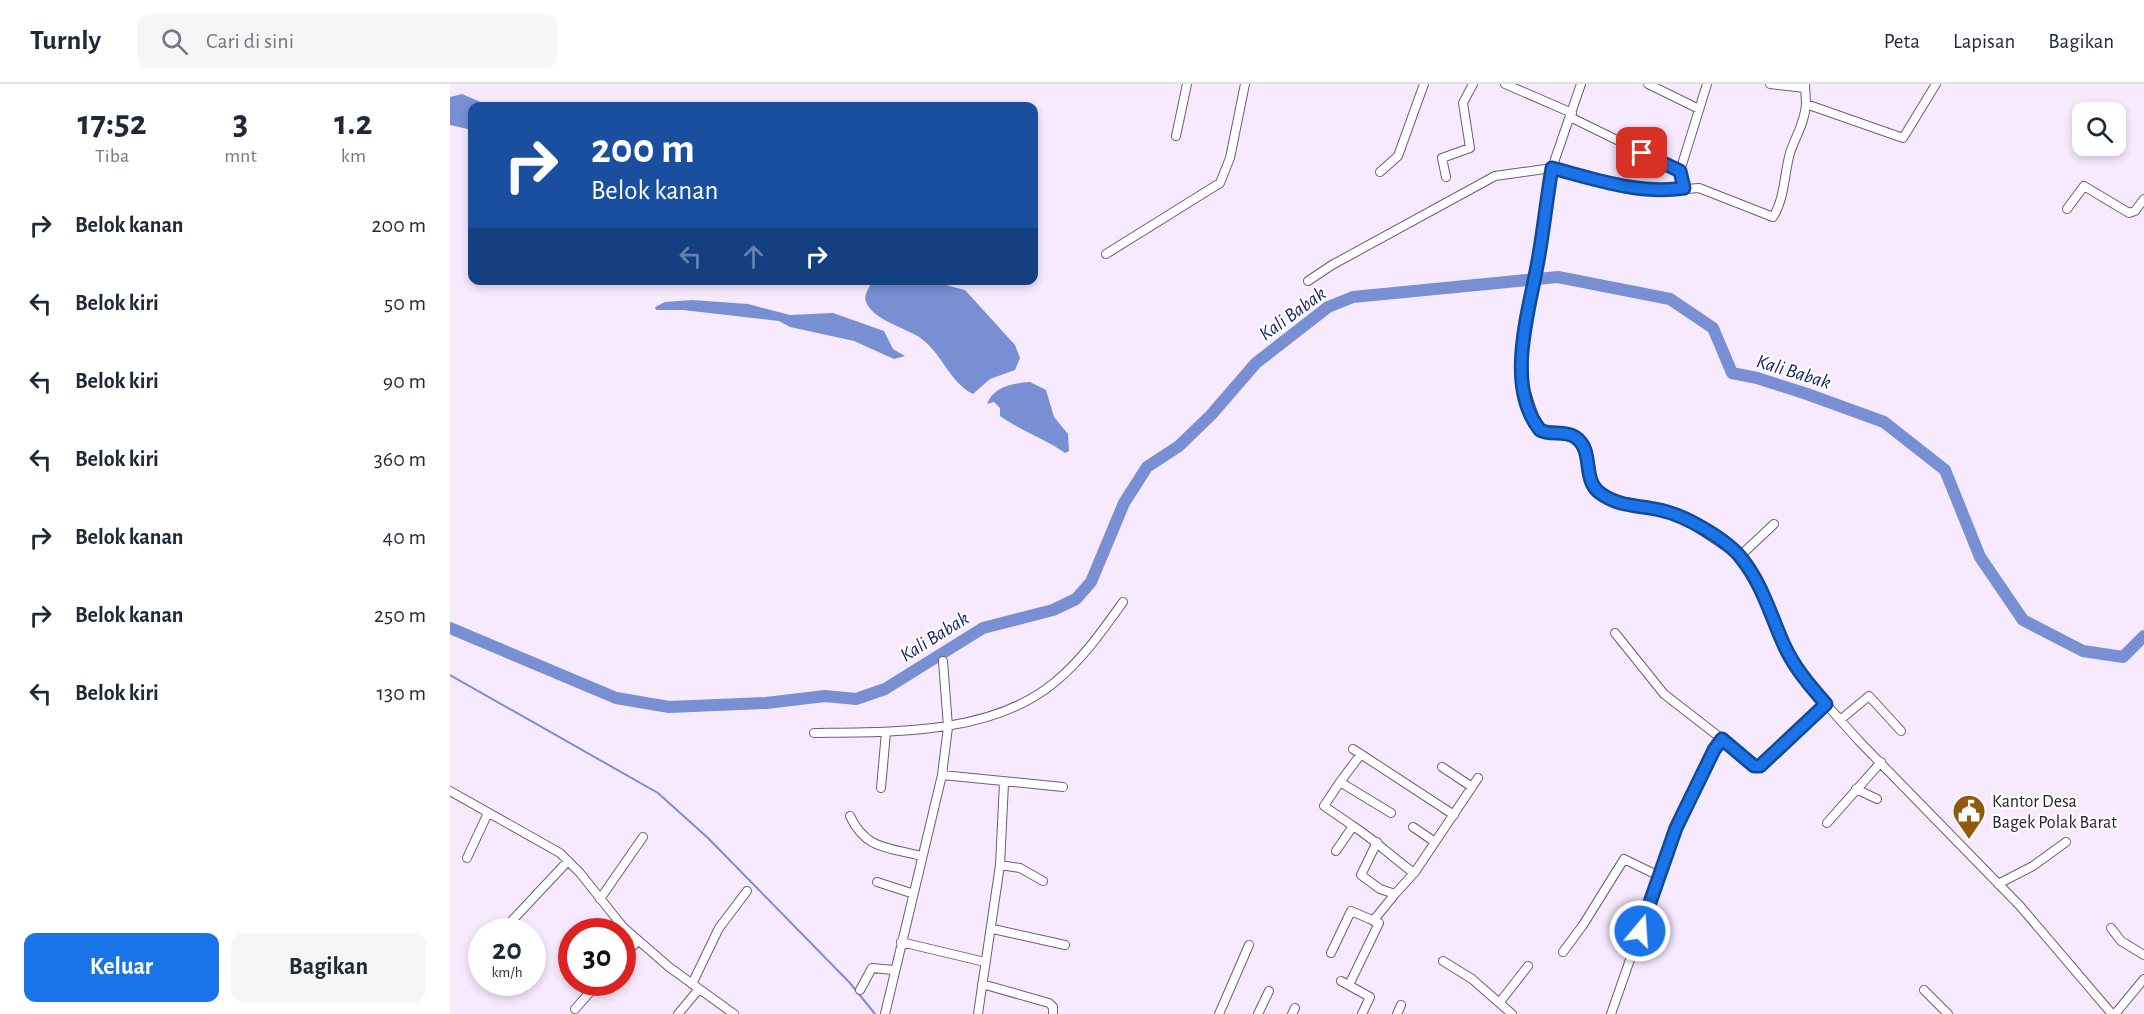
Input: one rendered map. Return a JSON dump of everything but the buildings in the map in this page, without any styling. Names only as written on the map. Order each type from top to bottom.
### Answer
[{"type":"street","points":[[1176,136],[1187,84]]},
{"type":"street","points":[[1106,254],[1220,183],[1230,158],[1245,84]]},
{"type":"street","points":[[1380,172],[1397,158],[1424,84]]},
{"type":"street","points":[[1446,177],[1442,158],[1470,148],[1463,99],[1473,84]]},
{"type":"street","points":[[1504,84],[1571,115],[1680,171]]},
{"type":"street","points":[[1581,84],[1552,168],[1539,255],[1523,334],[1522,371],[1526,398],[1538,428],[1546,433],[1563,433],[1576,438],[1587,453],[1593,487],[1604,496],[1628,506],[1659,509],[1682,517],[1740,556],[1758,584],[1792,661],[1826,704],[1998,884],[2113,1014],[2144,979]]},
{"type":"street","points":[[1648,84],[1699,109]]},
{"type":"street","points":[[1684,188],[1680,171],[1707,84]]},
{"type":"street","points":[[1308,281],[1495,176],[1552,168],[1659,191],[1684,188],[1708,190],[1773,217],[1782,195],[1791,151],[1803,123],[1806,104],[1805,86],[1770,84]]},
{"type":"street","points":[[1806,104],[1904,138],[1936,84]]},
{"type":"street","points":[[2067,209],[2084,186],[2132,213],[2144,199]]},
{"type":"street","points":[[1740,556],[1774,524]]},
{"type":"street","points":[[814,733],[886,732],[948,727],[1017,705],[1053,684],[1095,641],[1123,602]]},
{"type":"street","points":[[1615,633],[1664,694],[1754,766],[1760,766],[1826,704]]},
{"type":"street","points":[[885,1014],[911,893],[942,775],[948,727],[943,661]]},
{"type":"street","points":[[1840,720],[1869,696],[1901,731]]},
{"type":"street","points":[[881,788],[886,732]]},
{"type":"street","points":[[1611,1014],[1659,876],[1694,788],[1722,739]]},
{"type":"street","points":[[1353,749],[1454,815]]},
{"type":"street","points":[[1361,754],[1324,806],[1377,843],[1380,849],[1414,873]]},
{"type":"street","points":[[1827,823],[1881,762]]},
{"type":"street","points":[[1442,767],[1472,787]]},
{"type":"street","points":[[942,775],[1004,783],[1063,787]]},
{"type":"street","points":[[1373,921],[1414,873],[1478,778]]},
{"type":"street","points":[[1341,782],[1391,813]]},
{"type":"street","points":[[978,1014],[985,962],[993,929],[1000,865],[1004,783]]},
{"type":"street","points":[[1856,789],[1877,799]]},
{"type":"street","points":[[450,791],[543,842],[568,861],[638,941],[695,987],[734,1014]]},
{"type":"street","points":[[467,858],[488,813]]},
{"type":"street","points":[[850,816],[857,831],[866,840],[921,856]]},
{"type":"street","points":[[1336,851],[1353,826]]},
{"type":"street","points":[[1413,827],[1435,842]]},
{"type":"street","points":[[600,899],[643,837]]},
{"type":"street","points":[[1998,884],[2033,866],[2066,842]]},
{"type":"street","points":[[1377,843],[1361,875],[1380,889],[1395,894]]},
{"type":"street","points":[[1563,952],[1583,926],[1624,859],[1659,876]]},
{"type":"street","points":[[514,918],[568,861]]},
{"type":"street","points":[[1000,865],[1020,868],[1043,881]]},
{"type":"street","points":[[877,882],[911,893]]},
{"type":"street","points":[[678,1014],[695,987],[719,928],[747,891]]},
{"type":"street","points":[[1331,953],[1351,911],[1379,923],[1349,985]]},
{"type":"street","points":[[2111,928],[2121,941],[2144,955]]},
{"type":"street","points":[[993,929],[1065,945]]},
{"type":"street","points":[[901,942],[985,962]]},
{"type":"street","points":[[1219,1014],[1249,945]]},
{"type":"street","points":[[1443,961],[1500,1002],[1512,1014]]},
{"type":"street","points":[[1500,1002],[1528,966]]},
{"type":"street","points":[[860,990],[872,968],[894,970]]},
{"type":"street","points":[[1341,981],[1370,997],[1362,1014]]},
{"type":"street","points":[[982,984],[1049,1003],[1053,1007],[1053,1014]]},
{"type":"street","points":[[1924,990],[1948,1014]]},
{"type":"street","points":[[1258,1014],[1269,991]]},
{"type":"street","points":[[575,1009],[587,996]]},
{"type":"street","points":[[1397,1014],[1401,1005]]},
{"type":"water","points":[[462,94],[481,102],[468,102],[468,129],[450,125],[450,97]]},
{"type":"water","points":[[871,285],[946,285],[965,290],[1015,345],[1020,358],[1015,370],[990,379],[973,394],[957,382],[927,343],[882,318],[869,308],[865,296]]},
{"type":"water","points":[[692,300],[748,304],[790,315],[833,313],[884,331],[893,349],[905,356],[894,359],[854,341],[790,327],[779,321],[683,310],[656,310],[655,307],[665,302]]},
{"type":"water","points":[[1030,382],[1046,390],[1054,417],[1068,434],[1069,451],[1065,453],[1000,416],[1000,408],[994,402],[987,404],[999,390],[1017,383]]},
{"type":"waterway","name":"Kali Babak","points":[[450,628],[616,698],[669,707],[766,703],[825,696],[856,699],[885,689],[983,628],[1053,610],[1076,599],[1091,582],[1124,503],[1147,467],[1179,446],[1211,415],[1256,363],[1328,307],[1353,297],[1558,277],[1670,299],[1713,328],[1732,373],[1757,378],[1807,394],[1884,422],[1945,470],[1980,557],[2023,620],[2083,651],[2123,657],[2144,636]]},
{"type":"waterway","points":[[450,675],[658,793],[708,838],[850,983],[875,1014]]},
{"type":"place","name":"Kantor Desa Bagek Polak Barat","points":[[1969,840]]},
{"type":"route","points":[[1640,931],[1676,828],[1694,788],[1722,739],[1755,767],[1760,766],[1826,704],[1792,661],[1758,584],[1740,556],[1682,517],[1659,509],[1628,506],[1600,493],[1593,487],[1585,448],[1570,434],[1546,433],[1540,430],[1534,421],[1526,398],[1522,371],[1523,334],[1539,255],[1552,168],[1613,184],[1659,191],[1684,188],[1680,171],[1642,153]]}]
